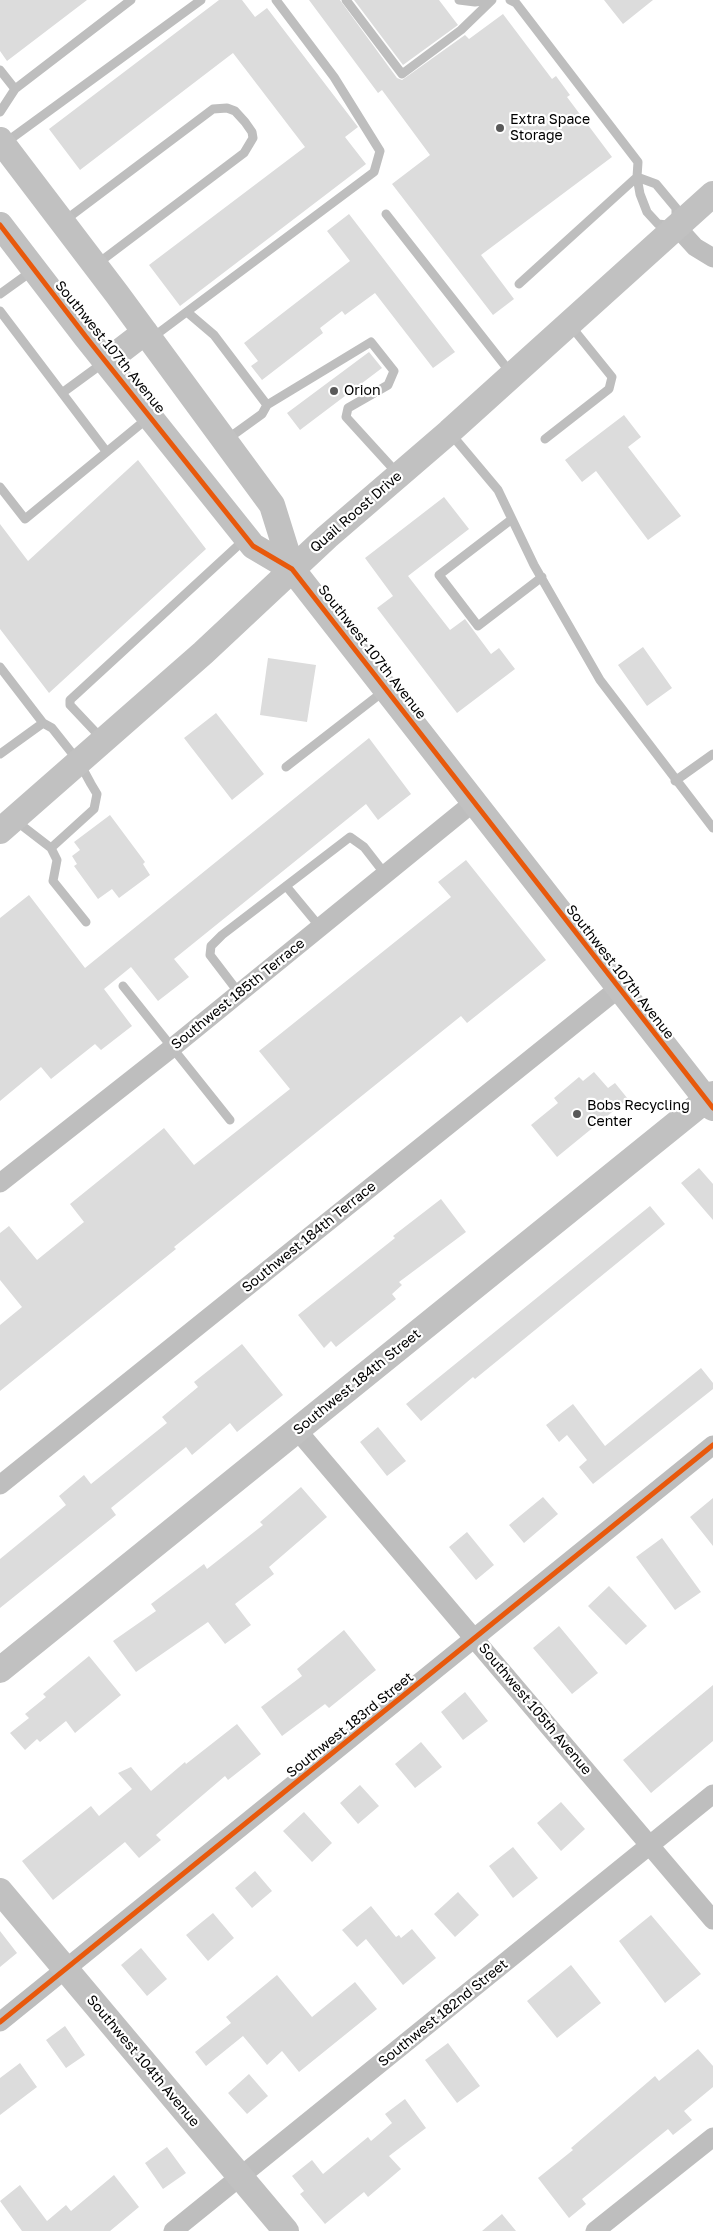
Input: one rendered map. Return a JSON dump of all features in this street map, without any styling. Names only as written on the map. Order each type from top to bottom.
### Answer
[{"type":"street","name":"Southwest 107th Avenue","points":[[2,142],[272,505],[292,569],[619,988],[711,1100]]},
{"type":"street","name":"Quail Roost Drive","points":[[7,825],[203,653],[292,569],[449,432],[713,194]]},
{"type":"street","name":"Southwest 107th Avenue","points":[[0,225],[246,538],[253,546],[292,569]]},
{"type":"street","points":[[676,226],[696,247],[713,258]]},
{"type":"street","points":[[106,362],[148,336]]},
{"type":"street","name":"Southwest 185th Terrace","points":[[0,1184],[173,1047],[474,802]]},
{"type":"street","name":"Southwest 184th Terrace","points":[[0,1485],[619,988]]},
{"type":"street","name":"Southwest 184th Street","points":[[0,1670],[711,1100]]},
{"type":"street","name":"Southwest 105th Avenue","points":[[297,1430],[713,1920]]},
{"type":"street","name":"Southwest 183rd Street","points":[[0,2022],[713,1445]]},
{"type":"street","name":"Southwest 182nd Street","points":[[173,2231],[713,1794]]},
{"type":"street","name":"Southwest 104th Avenue","points":[[0,1891],[286,2231]]},
{"type":"street","points":[[595,2231],[713,2137]]},
{"type":"lane","points":[[0,112],[15,88],[131,0]]},
{"type":"lane","points":[[2,142],[201,0]]},
{"type":"lane","points":[[148,336],[187,312],[374,172],[380,152],[334,77],[276,0]]},
{"type":"lane","points":[[346,0],[402,74],[461,30],[491,0]]},
{"type":"lane","points":[[458,0],[475,2],[491,0]]},
{"type":"lane","points":[[510,0],[516,3],[638,162],[637,177],[647,212],[658,224],[676,226],[676,208],[656,184],[637,177]]},
{"type":"lane","points":[[0,70],[15,88]]},
{"type":"lane","points":[[62,222],[213,109],[228,108],[245,122],[252,132],[253,138],[244,153],[95,265]]},
{"type":"lane","points":[[519,284],[637,177]]},
{"type":"lane","points":[[386,214],[512,375]]},
{"type":"lane","points":[[0,294],[34,270]]},
{"type":"lane","points":[[0,311],[106,451]]},
{"type":"lane","points":[[187,312],[214,335],[267,405]]},
{"type":"lane","points":[[545,439],[609,389],[612,377],[568,323]]},
{"type":"lane","points":[[225,441],[262,414],[267,405],[372,342],[394,371],[388,385],[348,408],[346,417],[399,475]]},
{"type":"lane","points":[[62,393],[106,362]]},
{"type":"lane","points":[[0,487],[25,519],[150,416]]},
{"type":"lane","points":[[449,432],[498,490],[542,577],[600,680],[675,781],[713,828]]},
{"type":"lane","points":[[512,519],[439,575],[478,626],[542,577]]},
{"type":"lane","points":[[104,740],[70,705],[70,700],[246,538]]},
{"type":"lane","points":[[0,667],[44,723],[52,728],[79,762],[97,794],[94,809],[51,848]]},
{"type":"lane","points":[[286,766],[386,689]]},
{"type":"lane","points":[[0,754],[44,723]]},
{"type":"lane","points":[[675,781],[713,754]]},
{"type":"lane","points":[[7,825],[51,848],[57,860],[52,881],[86,922]]},
{"type":"lane","points":[[239,993],[210,955],[210,946],[222,934],[350,837],[364,847],[385,874]]},
{"type":"lane","points":[[286,886],[320,927]]},
{"type":"lane","points":[[123,986],[230,1120]]},
{"type":"building","points":[[0,0],[87,0],[7,61],[0,51]]},
{"type":"building","points":[[219,0],[242,0],[255,17],[267,8],[358,127],[345,137],[366,164],[180,306],[149,265],[305,147],[233,53],[80,170],[49,129]]},
{"type":"building","name":"Extra Space Storage","points":[[309,0],[340,0],[397,78],[402,80],[465,35],[469,39],[503,14],[552,79],[556,76],[570,95],[567,97],[612,157],[481,255],[514,299],[493,315],[392,184],[430,155],[382,90],[378,93]]},
{"type":"building","points":[[354,0],[439,0],[458,25],[403,65]]},
{"type":"building","points":[[604,0],[653,0],[623,24]]},
{"type":"building","points":[[349,214],[455,352],[433,368],[375,293],[345,315],[342,311],[320,328],[323,333],[262,380],[251,366],[258,361],[244,343],[350,261],[327,231]]},
{"type":"building","name":"Orion","points":[[369,352],[382,368],[300,430],[287,413]]},
{"type":"building","points":[[624,415],[641,437],[628,447],[681,516],[648,540],[596,471],[582,482],[565,460]]},
{"type":"building","points":[[138,460],[206,549],[49,693],[0,629],[0,524],[28,561]]},
{"type":"building","points":[[444,497],[469,529],[408,576],[450,630],[465,619],[491,654],[499,648],[515,669],[457,713],[377,608],[393,596],[365,558]]},
{"type":"building","points":[[643,647],[672,688],[647,706],[618,665]]},
{"type":"building","points":[[268,658],[316,665],[307,722],[260,715]]},
{"type":"building","points":[[216,713],[264,774],[232,800],[184,738]]},
{"type":"building","points":[[369,738],[411,794],[378,820],[366,804],[174,959],[189,977],[158,1001],[131,967],[104,989],[132,1026],[101,1050],[95,1044],[51,1079],[41,1067],[0,1101],[0,918],[29,895],[85,968]]},
{"type":"building","points":[[110,815],[145,862],[143,864],[150,875],[119,898],[112,889],[98,899],[74,866],[77,864],[72,856],[80,850],[74,842]]},
{"type":"building","points":[[466,860],[546,960],[467,1023],[461,1016],[174,1247],[176,1249],[0,1391],[0,1325],[22,1307],[0,1280],[0,1233],[9,1226],[37,1260],[84,1222],[70,1204],[164,1128],[194,1165],[290,1089],[259,1051],[451,897],[438,882]]},
{"type":"building","name":"Bobs Recycling Center","points":[[594,1072],[608,1088],[615,1083],[628,1099],[557,1157],[531,1125],[558,1103],[554,1098],[579,1077],[583,1081]]},
{"type":"building","points":[[699,1168],[713,1184],[713,1220],[681,1183]]},
{"type":"building","points":[[441,1199],[466,1232],[399,1282],[402,1285],[392,1294],[396,1299],[336,1347],[331,1341],[324,1348],[298,1315],[395,1238],[393,1236]]},
{"type":"building","points":[[650,1206],[665,1224],[475,1379],[473,1377],[421,1421],[406,1404]]},
{"type":"building","points":[[242,1344],[283,1395],[237,1432],[230,1423],[192,1455],[186,1447],[111,1508],[116,1515],[0,1608],[0,1559],[66,1505],[59,1496],[84,1475],[91,1484],[167,1423],[162,1417],[198,1387],[194,1382]]},
{"type":"building","points":[[701,1368],[713,1383],[713,1389],[593,1484],[579,1467],[587,1460],[567,1435],[559,1442],[546,1425],[573,1404],[605,1446]]},
{"type":"building","points":[[378,1427],[406,1461],[387,1476],[360,1442]]},
{"type":"building","points":[[301,1487],[327,1517],[269,1567],[274,1574],[235,1604],[251,1625],[225,1644],[208,1622],[136,1672],[113,1641],[156,1611],[151,1604],[204,1564],[207,1569],[263,1525],[260,1522]]},
{"type":"building","points":[[543,1497],[558,1514],[524,1543],[509,1525]]},
{"type":"building","points":[[713,1498],[713,1546],[690,1517]]},
{"type":"building","points":[[467,1532],[494,1565],[476,1580],[449,1547]]},
{"type":"building","points":[[662,1538],[701,1592],[675,1610],[636,1557]]},
{"type":"building","points":[[609,1586],[647,1626],[626,1645],[588,1606]]},
{"type":"building","points":[[559,1626],[598,1673],[572,1694],[533,1648]]},
{"type":"building","points":[[344,1630],[376,1670],[329,1708],[325,1704],[282,1736],[261,1707],[302,1676],[297,1669]]},
{"type":"building","points":[[89,1656],[121,1695],[75,1733],[66,1721],[40,1742],[37,1739],[25,1750],[10,1733],[29,1718],[25,1714],[46,1697],[43,1694]]},
{"type":"building","points":[[713,1685],[713,1741],[651,1793],[623,1760]]},
{"type":"building","points":[[465,1692],[488,1721],[463,1740],[441,1712]]},
{"type":"building","points":[[237,1724],[261,1754],[228,1780],[225,1776],[156,1835],[161,1840],[139,1858],[125,1842],[53,1900],[22,1861],[91,1806],[99,1816],[132,1789],[118,1773],[131,1767],[151,1791],[185,1762],[186,1764]]},
{"type":"building","points":[[421,1742],[442,1767],[415,1788],[395,1764]]},
{"type":"building","points":[[360,1785],[379,1806],[358,1824],[340,1803]]},
{"type":"building","points":[[561,1802],[585,1829],[561,1851],[537,1823]]},
{"type":"building","points":[[304,1812],[332,1843],[312,1862],[283,1831]]},
{"type":"building","points":[[513,1847],[538,1878],[513,1898],[489,1866]]},
{"type":"building","points":[[255,1871],[272,1891],[252,1908],[235,1888]]},
{"type":"building","points":[[458,1892],[479,1915],[455,1937],[434,1914]]},
{"type":"building","points":[[371,1906],[396,1937],[399,1935],[401,1938],[412,1929],[436,1958],[403,1985],[366,1939],[357,1947],[342,1930]]},
{"type":"building","points":[[213,1913],[234,1938],[208,1961],[186,1935]]},
{"type":"building","points":[[651,1915],[701,1974],[665,2003],[619,1941]]},
{"type":"building","points":[[0,1931],[17,1953],[0,1967]]},
{"type":"building","points":[[141,1948],[167,1979],[147,1996],[121,1965]]},
{"type":"building","points":[[571,1965],[601,2003],[557,2038],[527,2001]]},
{"type":"building","points":[[277,1975],[312,2017],[355,1982],[377,2009],[299,2072],[282,2051],[267,2065],[243,2036],[206,2066],[195,2052],[231,2023],[226,2017]]},
{"type":"building","points":[[65,2026],[85,2055],[66,2068],[46,2040]]},
{"type":"building","points":[[448,2043],[480,2086],[457,2103],[425,2060]]},
{"type":"building","points":[[698,2049],[713,2066],[713,2087],[684,2111],[692,2120],[673,2135],[668,2129],[582,2199],[586,2204],[569,2218],[538,2178],[573,2150],[571,2148],[655,2076],[659,2081]]},
{"type":"building","points":[[20,2063],[37,2087],[0,2115],[0,2078]]},
{"type":"building","points":[[249,2074],[268,2096],[247,2114],[228,2093]]},
{"type":"building","points":[[405,2099],[426,2128],[389,2156],[401,2169],[368,2197],[364,2192],[325,2224],[300,2194],[304,2191],[292,2176],[312,2160],[323,2174],[368,2137],[371,2141],[392,2123],[385,2114]]},
{"type":"building","points":[[167,2147],[186,2173],[163,2189],[145,2163]]},
{"type":"building","points":[[114,2175],[139,2207],[110,2231],[22,2231],[0,2201],[20,2185],[47,2221],[66,2205],[71,2211]]},
{"type":"building","points":[[502,2214],[516,2231],[482,2231]]},
{"type":"cycle path","points":[[0,225],[86,337],[253,546],[292,569],[713,1108]]},
{"type":"cycle path","points":[[0,2022],[713,1445]]},
{"type":"place","name":"Extra Space Storage","points":[[500,128]]},
{"type":"place","name":"Orion","points":[[334,391]]},
{"type":"place","name":"Bobs Recycling Center","points":[[577,1114]]}]
